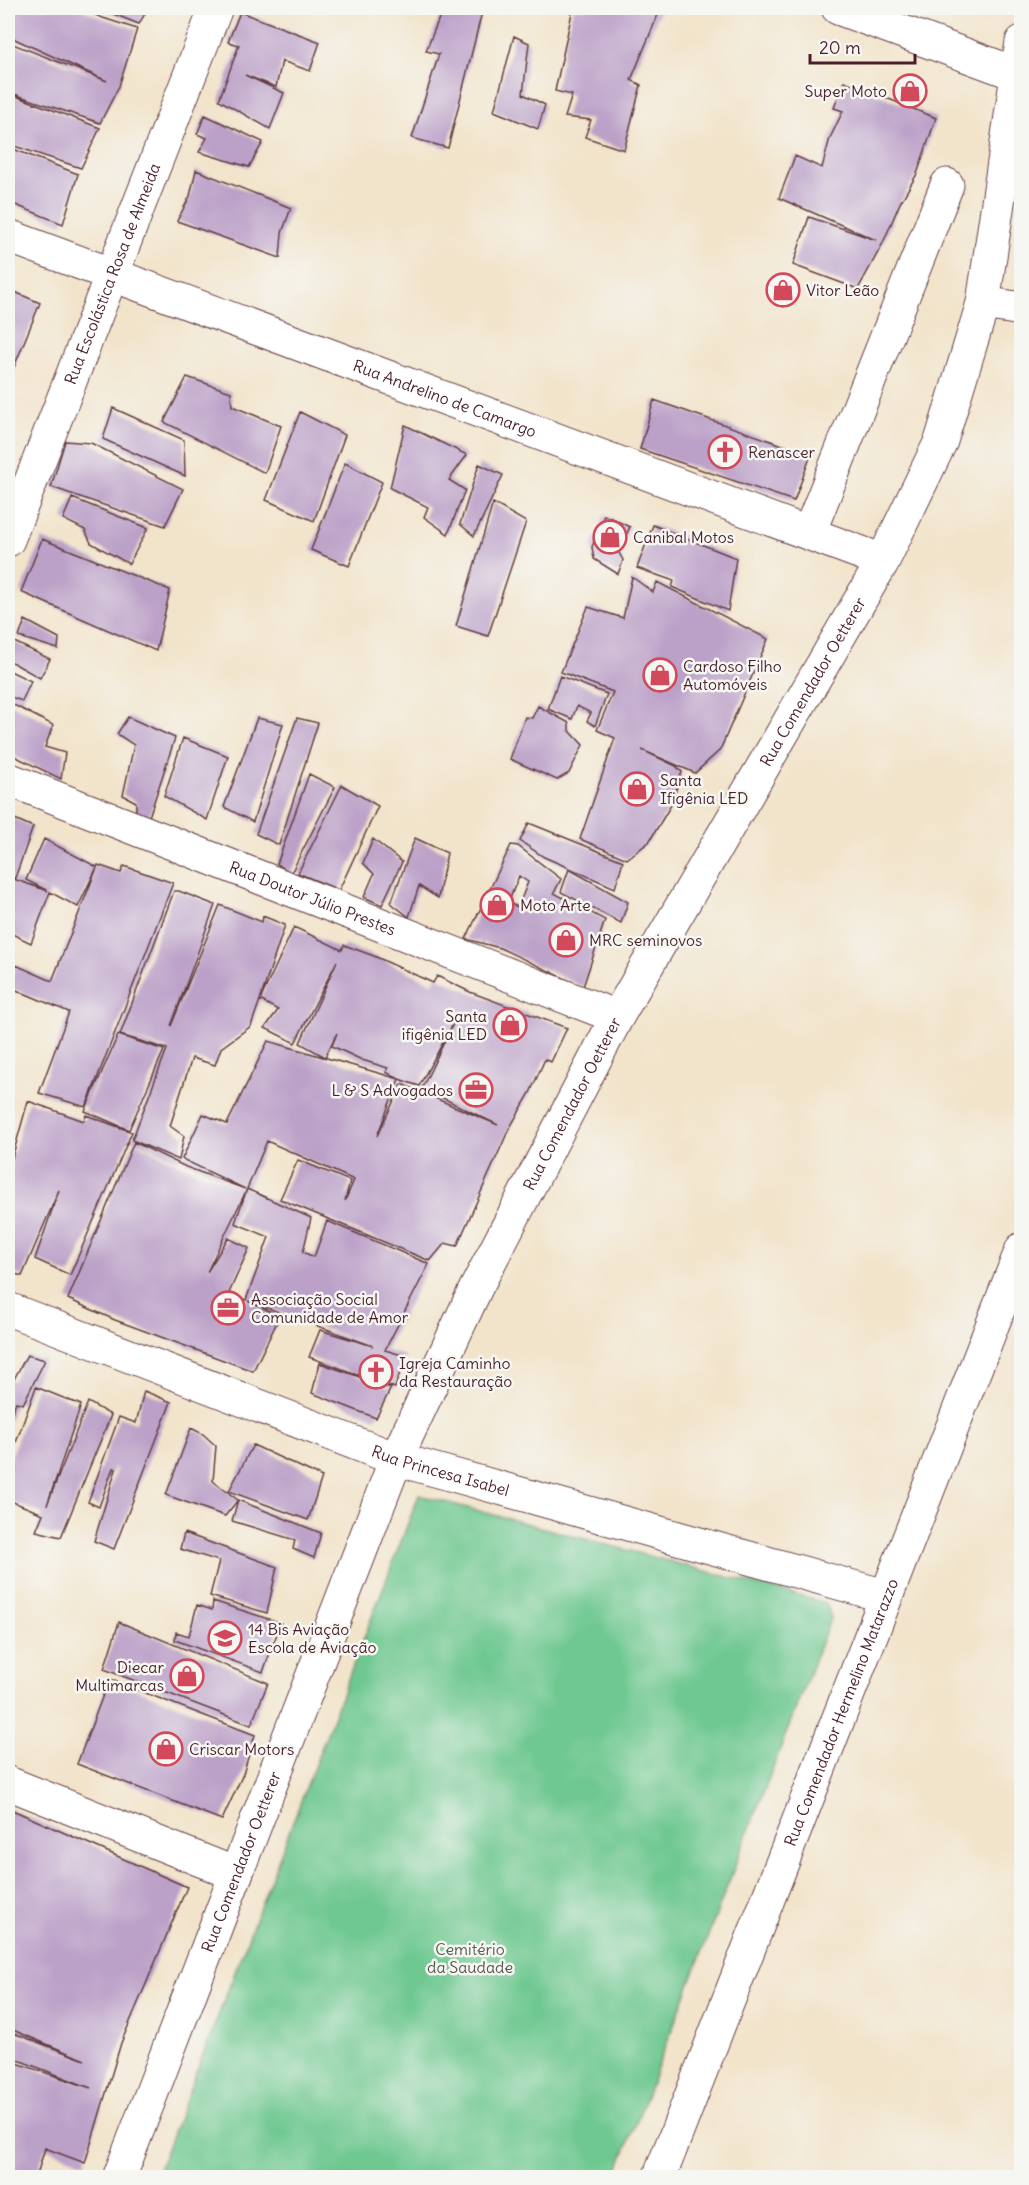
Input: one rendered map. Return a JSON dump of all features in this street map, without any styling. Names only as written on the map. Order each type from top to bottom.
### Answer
[{"type":"street","name":"Rua Escolástica Rosa de Almeida","points":[[8,540],[216,8]]},
{"type":"street","points":[[838,8],[1017,74]]},
{"type":"street","name":"Rua Comendador Oetterer","points":[[119,2178],[396,1459],[476,1288],[617,1017],[883,561],[941,441],[982,303],[1022,42]]},
{"type":"street","points":[[809,533],[947,186]]},
{"type":"street","name":"Rua Andrelino de Camargo","points":[[8,236],[883,561]]},
{"type":"street","points":[[982,303],[1022,309]]},
{"type":"street","name":"Rua Doutor Júlio Prestes","points":[[8,779],[617,1017]]},
{"type":"street","name":"Rua Comendador Hermelino Matarazzo","points":[[659,2178],[1022,1249]]},
{"type":"street","name":"Rua Princesa Isabel","points":[[8,1309],[396,1459],[885,1596]]},
{"type":"street","points":[[8,1783],[236,1874]]},
{"type":"green space","name":"Cemitério da Saudade","points":[[419,1495],[826,1603],[831,1617],[615,2177],[156,2177]]},
{"type":"building","points":[[8,8],[79,8],[137,29],[119,86],[100,123],[8,92],[8,42],[107,81],[8,36]]},
{"type":"building","points":[[98,8],[148,8],[139,24]]},
{"type":"building","points":[[443,8],[483,8],[448,148],[412,138],[439,54],[426,51]]},
{"type":"building","points":[[573,8],[655,8],[660,10],[631,80],[641,85],[624,150],[585,137],[591,120],[565,117],[572,95],[555,91]]},
{"type":"building","points":[[240,12],[320,42],[310,71],[282,61],[276,87],[245,75],[284,93],[270,129],[219,100],[239,45],[228,42]]},
{"type":"building","points":[[514,36],[529,43],[523,94],[545,105],[538,129],[494,111]]},
{"type":"building","points":[[844,81],[936,118],[917,174],[900,203],[883,243],[858,289],[793,265],[809,217],[876,240],[779,198],[795,156],[822,168],[830,138],[843,111],[834,108]]},
{"type":"building","points":[[8,93],[100,128],[81,168],[8,144]]},
{"type":"building","points":[[205,115],[263,142],[249,167],[199,152],[207,138],[197,134]]},
{"type":"building","points":[[8,147],[78,174],[63,224],[8,202]]},
{"type":"building","points":[[196,170],[291,208],[282,233],[280,258],[177,221],[190,196]]},
{"type":"building","points":[[8,289],[40,303],[8,382]]},
{"type":"building","points":[[187,377],[231,392],[232,406],[281,426],[265,473],[164,422]]},
{"type":"building","name":"Renascer","points":[[654,400],[811,455],[794,501],[640,449]]},
{"type":"building","points":[[113,408],[184,440],[185,476],[103,439]]},
{"type":"building","points":[[300,412],[345,435],[314,521],[266,500]]},
{"type":"building","points":[[405,425],[467,455],[449,480],[465,490],[448,534],[424,517],[428,507],[390,488]]},
{"type":"building","points":[[65,441],[91,443],[183,489],[165,526],[51,487]]},
{"type":"building","points":[[345,463],[382,482],[349,566],[311,550]]},
{"type":"building","points":[[479,464],[503,475],[474,536],[460,524]]},
{"type":"building","points":[[72,498],[148,528],[129,564],[91,543],[85,530],[63,519]]},
{"type":"building","points":[[493,503],[526,522],[488,636],[456,626]]},
{"type":"building","name":"Canibal Motos","points":[[604,515],[630,527],[618,551],[623,560],[618,574],[594,559],[592,547]]},
{"type":"building","points":[[653,525],[736,558],[728,611],[672,587],[674,581],[637,568]]},
{"type":"building","points":[[42,539],[170,590],[156,651],[21,592]]},
{"type":"building","name":"Cardoso Filho Automóveis","points":[[632,577],[653,592],[657,582],[768,639],[720,750],[695,773],[642,750],[676,766],[682,772],[671,805],[649,842],[627,859],[580,839],[615,738],[597,730],[613,692],[561,672],[588,607],[623,618]]},
{"type":"building","points":[[25,620],[59,638],[58,649],[19,637]]},
{"type":"building","points":[[8,639],[50,659],[40,678],[8,660]]},
{"type":"building","points":[[8,670],[31,681],[22,701],[8,696]]},
{"type":"building","points":[[560,676],[607,694],[595,726],[587,721],[591,713],[577,706],[572,719],[548,709]]},
{"type":"building","points":[[8,702],[53,725],[45,747],[65,753],[61,779],[8,753]]},
{"type":"building","points":[[538,706],[569,723],[569,730],[583,745],[569,773],[557,780],[510,759],[525,717],[532,718]]},
{"type":"building","points":[[128,717],[175,738],[148,820],[136,812],[136,802],[123,795],[134,745],[117,734]]},
{"type":"building","points":[[257,718],[283,724],[253,822],[224,807]]},
{"type":"building","points":[[297,718],[318,723],[279,845],[256,834]]},
{"type":"building","points":[[183,738],[228,756],[207,820],[164,796]]},
{"type":"building","points":[[309,774],[335,787],[291,873],[277,864]]},
{"type":"building","points":[[342,785],[378,806],[339,890],[298,873]]},
{"type":"building","points":[[8,816],[33,827],[15,878],[8,876]]},
{"type":"building","points":[[529,823],[623,861],[615,888],[544,857],[520,841]]},
{"type":"building","points":[[415,838],[447,853],[438,898],[419,886],[409,917],[391,903]]},
{"type":"building","points":[[44,839],[97,867],[78,907],[50,892],[31,943],[8,932],[8,877],[48,891],[26,880]]},
{"type":"building","points":[[373,839],[402,862],[382,905],[364,897],[374,874],[363,863]]},
{"type":"building","points":[[511,845],[518,846],[561,879],[554,893],[605,920],[583,987],[500,948],[466,939]],"holes":[[[519,876],[528,882],[518,907],[508,903]]]},
{"type":"building","points":[[98,865],[121,873],[124,866],[173,883],[86,1107],[39,1093],[69,1012],[9,987],[16,965],[52,981]]},
{"type":"building","points":[[569,869],[628,902],[621,923],[561,892]]},
{"type":"building","points":[[174,891],[215,905],[171,1026],[220,905],[262,922],[263,916],[285,925],[251,1026],[221,1048],[215,1065],[192,1058],[170,1126],[184,1136],[179,1160],[132,1140],[167,1049],[120,1035]]},
{"type":"building","points":[[294,927],[342,950],[344,945],[433,983],[437,976],[470,992],[567,1028],[551,1062],[545,1059],[530,1093],[509,1129],[457,1246],[445,1243],[430,1261],[280,1199],[298,1160],[350,1181],[345,1201],[354,1180],[267,1141],[247,1189],[311,1218],[303,1252],[314,1257],[327,1221],[429,1264],[385,1350],[405,1356],[395,1388],[309,1357],[320,1330],[373,1346],[248,1301],[280,1316],[253,1371],[115,1320],[68,1299],[134,1142],[186,1167],[245,1189],[182,1159],[203,1114],[227,1124],[268,1041],[399,1079],[386,1072],[388,1068],[362,1060],[332,1046],[337,1033],[325,1057],[300,1043],[337,961],[295,1043],[265,1028],[278,1010],[260,1000]],"holes":[[[453,1024],[422,1088],[498,1125],[402,1084],[377,1136],[399,1079],[419,1086]],[[247,1189],[235,1223],[269,1237],[246,1300],[229,1293],[249,1248],[228,1238],[207,1272]]]},
{"type":"building","points":[[118,1035],[164,1050],[129,1130],[85,1111]]},
{"type":"building","points":[[28,1101],[84,1121],[86,1115],[132,1132],[70,1275],[35,1259],[59,1190],[22,1276],[8,1272],[8,1176],[10,1166],[8,1170],[8,1157],[12,1158]]},
{"type":"building","points":[[27,1355],[45,1360],[23,1404],[16,1402],[8,1423],[8,1378],[13,1381]]},
{"type":"building","points":[[320,1363],[391,1388],[376,1418],[312,1393]]},
{"type":"building","points":[[36,1387],[81,1405],[47,1505],[88,1402],[111,1415],[61,1537],[36,1531],[43,1514],[8,1500],[8,1465]]},
{"type":"building","points":[[144,1391],[171,1402],[114,1549],[94,1541],[116,1469],[113,1468],[99,1507],[88,1502],[119,1417],[136,1423]]},
{"type":"building","points":[[191,1428],[203,1434],[216,1446],[213,1481],[238,1500],[225,1516],[166,1495]]},
{"type":"building","points":[[253,1445],[322,1477],[308,1520],[229,1491]]},
{"type":"building","points":[[238,1500],[321,1533],[314,1558],[293,1549],[295,1540],[232,1521]]},
{"type":"building","points":[[184,1533],[277,1567],[267,1613],[210,1596],[219,1561],[180,1549]]},
{"type":"building","name":"14 Bis Aviação Escola de Aviação","points":[[213,1601],[281,1623],[263,1672],[175,1640],[176,1632],[189,1636],[197,1605],[212,1610]]},
{"type":"building","name":"Diecar Multimarcas","points":[[119,1622],[268,1683],[251,1725],[104,1669]]},
{"type":"building","name":"Criscar Motors","points":[[109,1679],[255,1735],[243,1774],[222,1820],[77,1764]]},
{"type":"building","points":[[8,1808],[187,1887],[121,2043],[85,2163],[45,2148],[36,2178],[8,2178],[8,2060],[91,2088],[8,2056],[8,2031],[85,2060],[8,2028]]},
{"type":"place","name":"Super Moto","points":[[910,91]]},
{"type":"place","name":"Vitor Leão","points":[[783,290]]},
{"type":"place","name":"Renascer","points":[[725,452]]},
{"type":"place","name":"Canibal Motos","points":[[610,537]]},
{"type":"place","name":"Cardoso Filho Automóveis","points":[[660,675]]},
{"type":"place","name":"Santa Ifigênia LED","points":[[637,789]]},
{"type":"place","name":"Moto Arte","points":[[497,905]]},
{"type":"place","name":"MRC seminovos","points":[[566,940]]},
{"type":"place","name":"Santa ifigênia LED","points":[[510,1025]]},
{"type":"place","name":"L & S Advogados","points":[[476,1090]]},
{"type":"place","name":"Associação Social Comunidade de Amor","points":[[228,1308]]},
{"type":"place","name":"Igreja Caminho da Restauração","points":[[376,1372]]},
{"type":"place","name":"14 Bis Aviação Escola de Aviação","points":[[225,1638]]},
{"type":"place","name":"Diecar Multimarcas","points":[[187,1676]]},
{"type":"place","name":"Criscar Motors","points":[[166,1749]]}]
